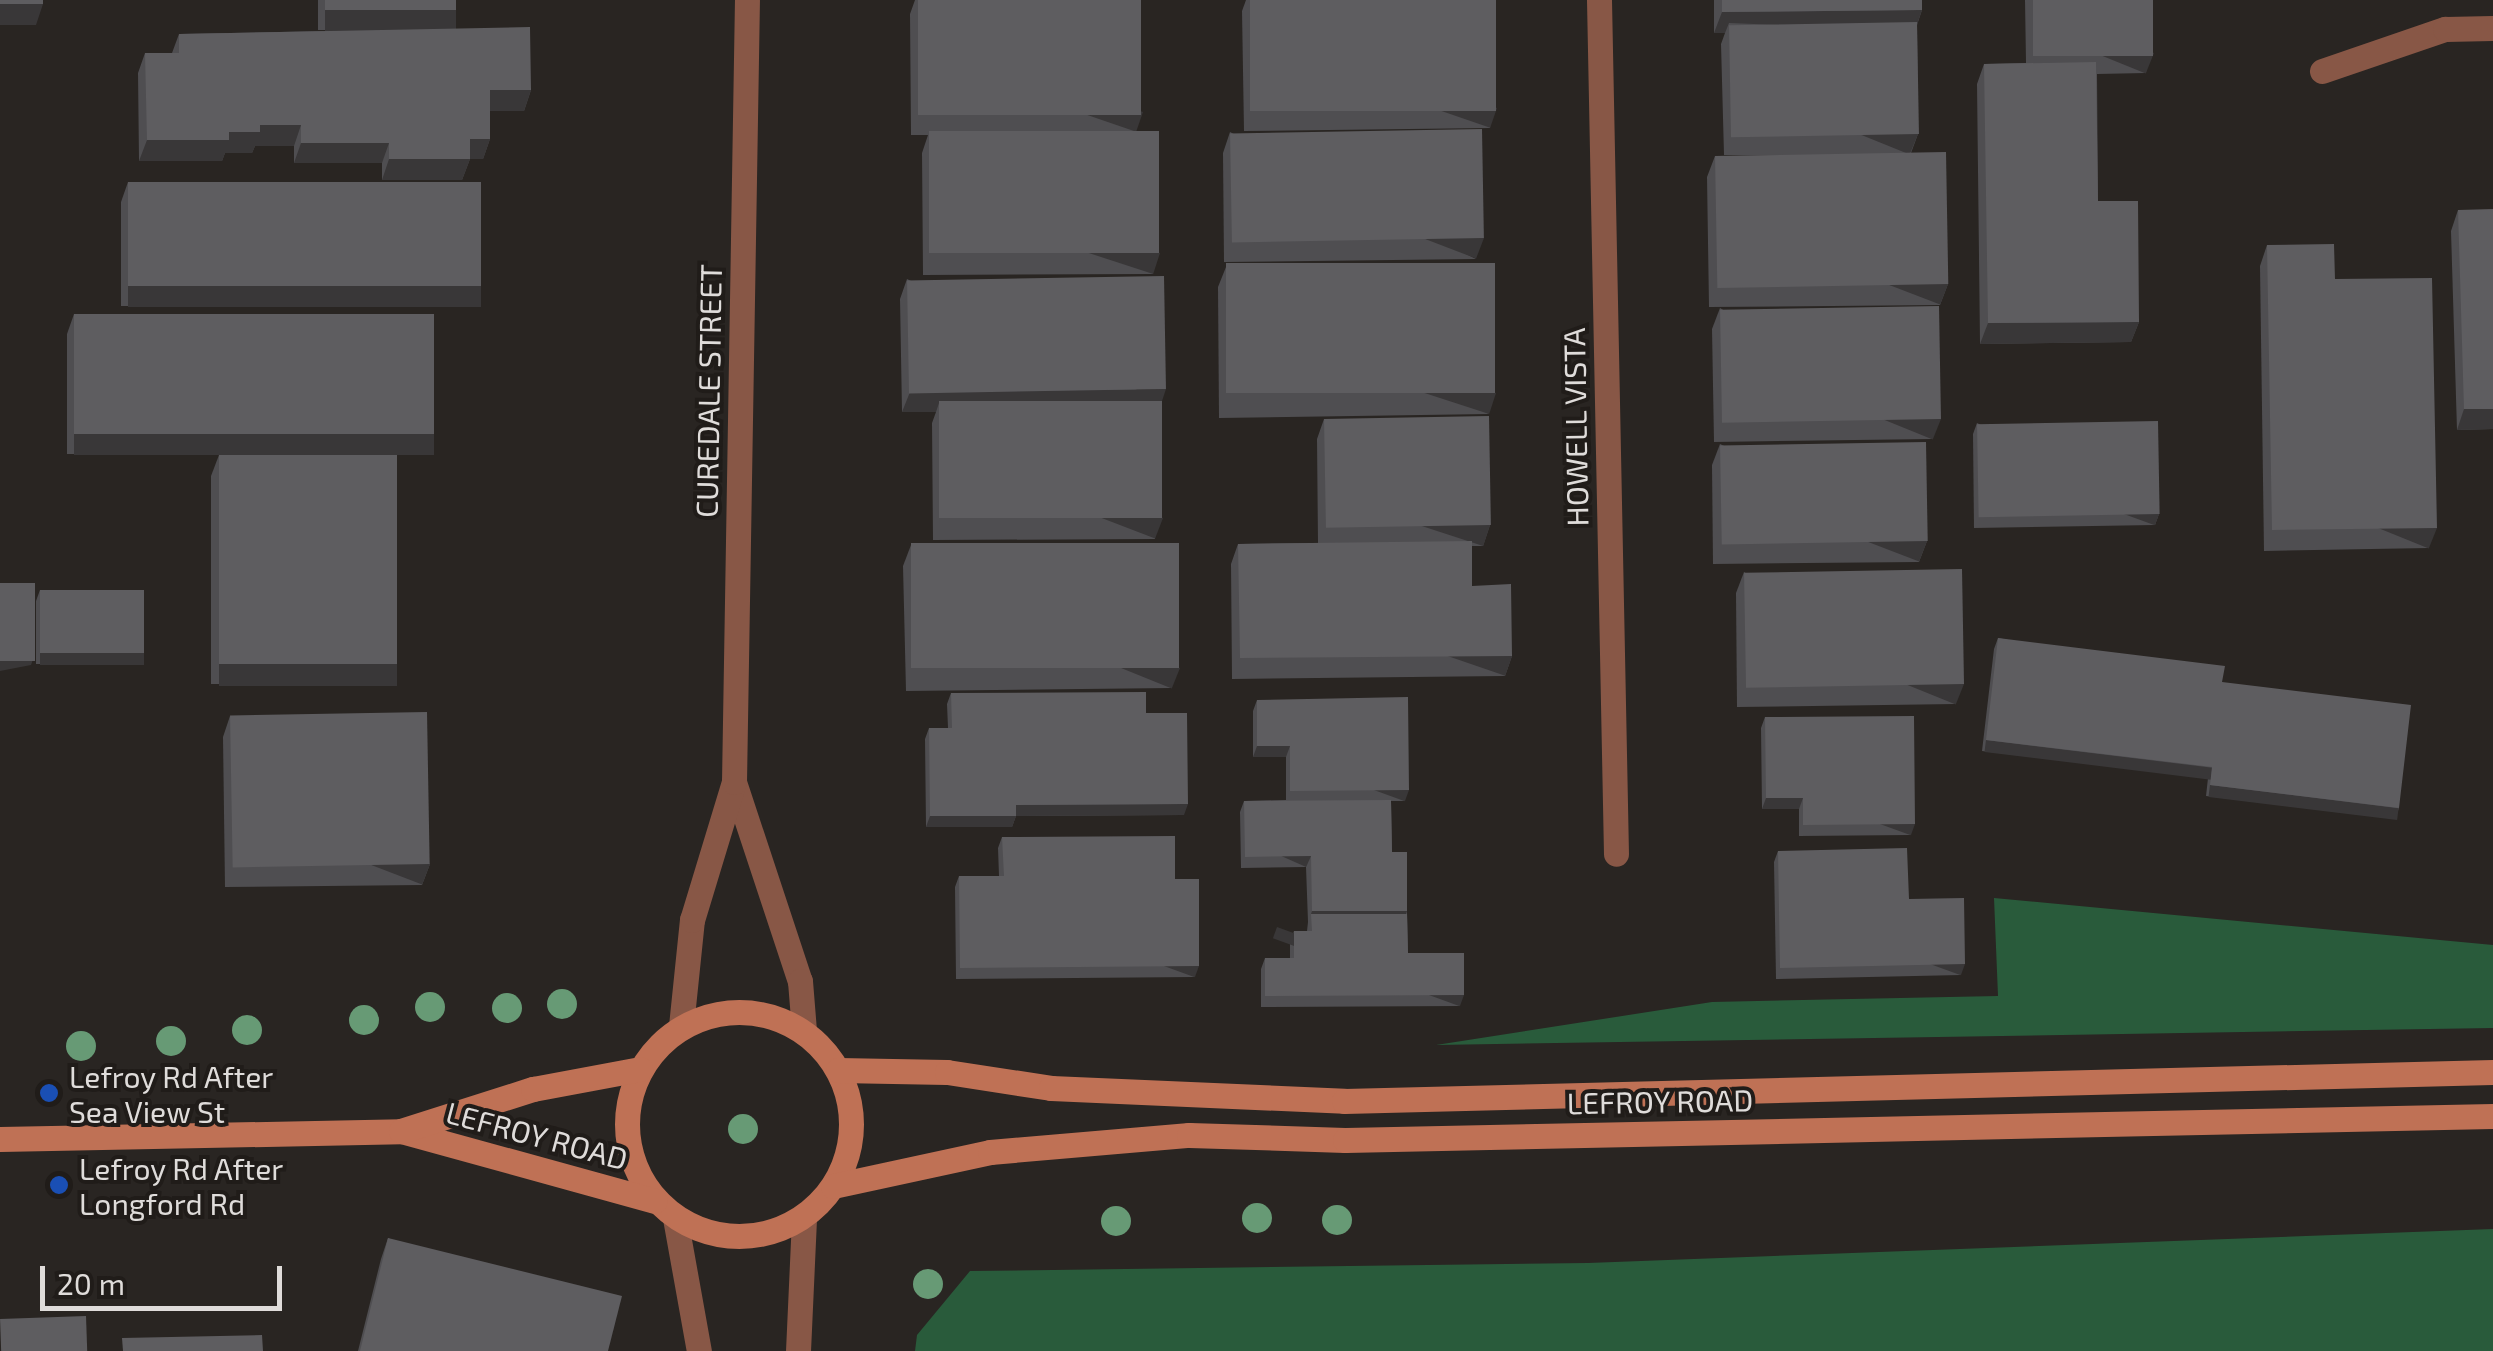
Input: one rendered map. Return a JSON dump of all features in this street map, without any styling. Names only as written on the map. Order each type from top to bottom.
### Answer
[{"type":"street","name":"CUREDALE STREET","points":[[681,1026],[692,920],[734,782],[748,0]]},
{"type":"street","name":"HOWELL VISTA","points":[[1599,0],[1616,854]]},
{"type":"street","points":[[2322,70],[2445,29],[2493,28]]},
{"type":"street","name":"CUREDALE STREET","points":[[734,782],[800,982],[804,1031]]},
{"type":"street","points":[[681,1026],[743,1011],[804,1031]]},
{"type":"street","name":"LEFROY ROAD","points":[[681,1026],[640,1069],[627,1101],[626,1136],[635,1171],[655,1201],[675,1218],[740,1237],[774,1232],[804,1217],[833,1186],[852,1130],[838,1070],[804,1031]]},
{"type":"street","name":"LEFROY ROAD","points":[[402,1131],[533,1089],[640,1069]]},
{"type":"street","name":"LEFROY ROAD","points":[[838,1070],[947,1072],[1051,1088],[1344,1101],[2493,1072]]},
{"type":"street","name":"LEFROY ROAD","points":[[833,1186],[990,1152],[1188,1135],[1346,1140],[2493,1116]]},
{"type":"street","name":"LEFROY ROAD","points":[[0,1139],[402,1131],[655,1201]]},
{"type":"street","points":[[798,1351],[804,1217]]},
{"type":"street","points":[[675,1218],[699,1351]]},
{"type":"green space","points":[[1994,898],[2493,945],[2493,1028],[1436,1045],[1712,1002],[1998,996]]},
{"type":"green space","points":[[2493,1229],[2493,1351],[915,1351],[917,1335],[970,1271],[1588,1263]]},
{"type":"building","points":[[0,0],[43,0],[43,4],[0,4]]},
{"type":"building","points":[[325,0],[456,0],[456,10],[325,10]]},
{"type":"building","points":[[918,0],[1141,0],[1141,115],[918,115]]},
{"type":"building","points":[[1250,0],[1496,0],[1496,111],[1250,111]]},
{"type":"building","points":[[1722,0],[1922,0],[1922,10],[1722,12]]},
{"type":"building","points":[[2033,0],[2153,0],[2153,56],[2033,56]]},
{"type":"building","points":[[1917,22],[1919,134],[1731,137],[1729,25]]},
{"type":"building","points":[[530,27],[531,90],[490,90],[490,139],[470,139],[470,159],[389,159],[389,143],[301,143],[301,125],[260,125],[260,132],[229,132],[229,140],[147,140],[145,53],[179,53],[179,34]]},
{"type":"building","points":[[2096,62],[2098,201],[2138,201],[2139,322],[1988,323],[1984,64]]},
{"type":"building","points":[[1482,129],[1484,238],[1232,242],[1230,133]]},
{"type":"building","points":[[929,131],[1159,131],[1159,253],[929,253]]},
{"type":"building","points":[[1946,152],[1948,284],[1717,288],[1715,156]]},
{"type":"building","points":[[128,182],[481,182],[481,286],[128,286]]},
{"type":"building","points":[[2493,209],[2493,409],[2464,409],[2458,210]]},
{"type":"building","points":[[2334,244],[2335,279],[2432,278],[2437,528],[2272,530],[2267,245]]},
{"type":"building","points":[[1226,263],[1495,263],[1495,393],[1226,393]]},
{"type":"building","points":[[1164,276],[1166,389],[909,393],[907,280]]},
{"type":"building","points":[[1939,306],[1941,419],[1722,423],[1720,310]]},
{"type":"building","points":[[74,314],[434,314],[434,434],[74,434]]},
{"type":"building","points":[[939,401],[1162,401],[1162,518],[939,518]]},
{"type":"building","points":[[1489,416],[1491,525],[1326,528],[1324,419]]},
{"type":"building","points":[[2158,421],[2160,514],[1979,517],[1977,424]]},
{"type":"building","points":[[1926,442],[1928,541],[1722,545],[1720,446]]},
{"type":"building","points":[[219,455],[397,455],[397,664],[219,664]]},
{"type":"building","points":[[1472,541],[1472,586],[1511,584],[1512,656],[1240,658],[1238,544]]},
{"type":"building","points":[[911,543],[1179,543],[1179,668],[911,668]]},
{"type":"building","points":[[1962,569],[1964,684],[1746,688],[1744,573]]},
{"type":"building","points":[[0,583],[35,583],[35,661],[0,661]]},
{"type":"building","points":[[40,590],[144,590],[144,653],[40,653]]},
{"type":"building","points":[[1998,638],[2225,666],[2222,682],[2411,705],[2399,808],[2210,785],[2212,767],[1986,740]]},
{"type":"building","points":[[1146,692],[1146,713],[1187,713],[1188,804],[1016,805],[1016,816],[930,816],[929,728],[952,728],[951,693]]},
{"type":"building","points":[[1408,697],[1409,790],[1290,791],[1290,746],[1257,746],[1257,700]]},
{"type":"building","points":[[427,712],[430,864],[233,867],[230,715]]},
{"type":"building","points":[[1914,716],[1915,824],[1803,825],[1803,798],[1766,798],[1765,717]]},
{"type":"building","points":[[1391,800],[1392,852],[1407,852],[1407,911],[1312,911],[1311,856],[1245,857],[1244,801]]},
{"type":"building","points":[[1175,836],[1175,879],[1199,879],[1199,966],[960,968],[959,876],[1004,876],[1002,837]]},
{"type":"building","points":[[1907,848],[1909,899],[1964,898],[1965,964],[1780,968],[1778,851]]},
{"type":"building","points":[[1311,914],[1407,914],[1408,953],[1464,953],[1464,995],[1265,996],[1265,958],[1294,958],[1294,931],[1312,931]]},
{"type":"building","points":[[388,1238],[622,1296],[608,1351],[360,1351]]},
{"type":"building","points":[[86,1316],[87,1351],[1,1351],[0,1319]]},
{"type":"building","points":[[262,1335],[263,1351],[123,1351],[122,1338]]},
{"type":"place","name":"Lefroy Rd After Sea View St","points":[[49,1093]]},
{"type":"place","name":"Lefroy Rd After Longford Rd","points":[[59,1185]]}]
